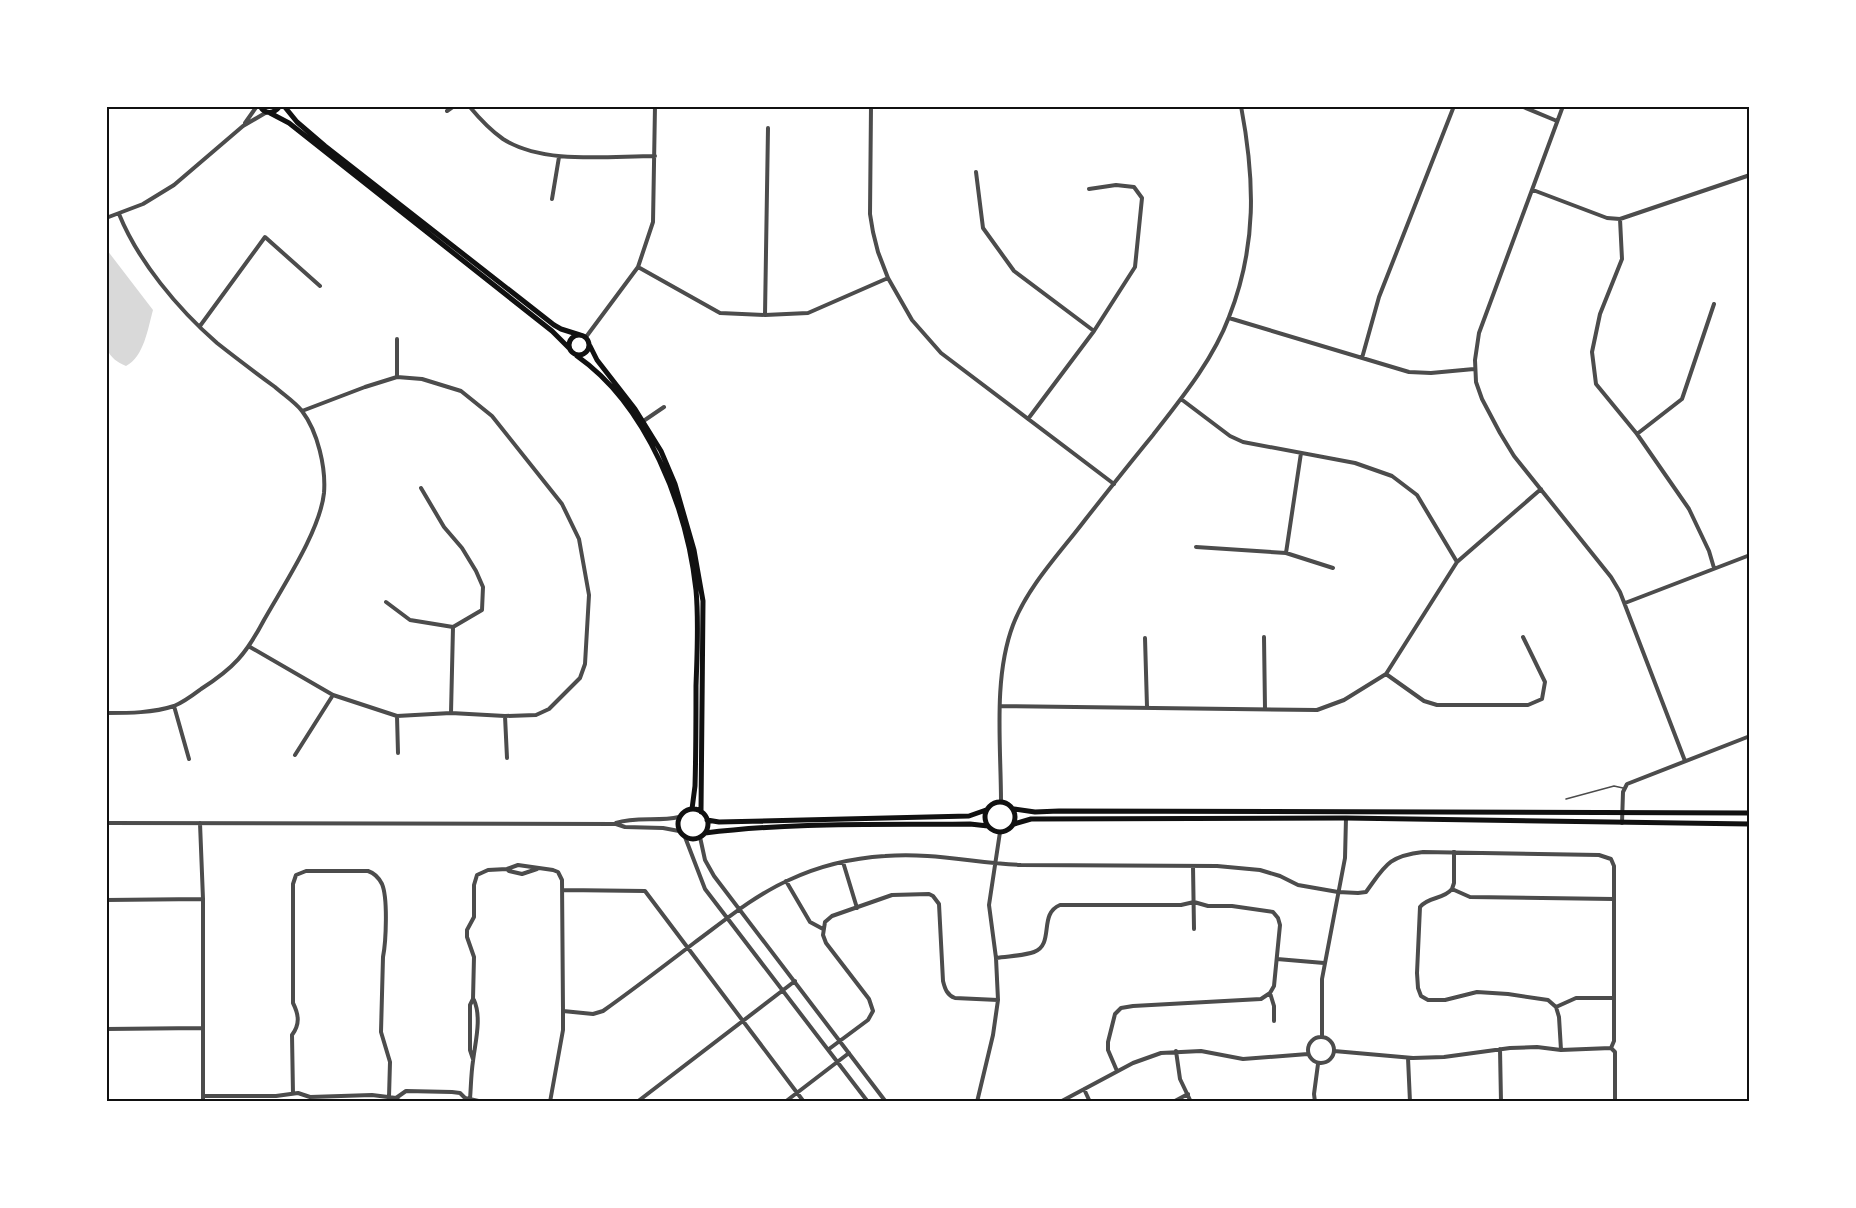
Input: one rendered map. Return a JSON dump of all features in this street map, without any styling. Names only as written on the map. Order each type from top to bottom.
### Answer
[{"type":"main road","points":[[259,106],[289,123],[552,330],[572,352],[600,373],[641,422],[661,451],[675,484],[694,550],[703,610],[701,812]]},
{"type":"main road","points":[[269,113],[282,106],[325,146],[554,324],[561,329],[583,336],[597,360],[626,396],[641,422],[673,494],[687,543],[694,579],[697,641],[695,786],[692,809]]},
{"type":"main road","points":[[569,348],[571,339],[583,336]]},
{"type":"main road","points":[[578,356],[584,355],[590,346]]},
{"type":"main road","points":[[707,820],[705,832],[695,839],[685,837],[679,831],[679,818],[684,811],[692,809],[701,812],[707,820],[719,822],[969,816],[1001,801],[1014,808],[1035,812],[1059,810],[1346,810],[1749,813]]},
{"type":"main road","points":[[1014,808],[1016,816],[1014,824]]},
{"type":"main road","points":[[986,810],[985,819],[988,826]]},
{"type":"main road","points":[[705,832],[767,827],[970,824],[988,826],[1000,832],[1008,830],[1014,824],[1031,819],[1346,818],[1749,824]]},
{"type":"street","points":[[106,218],[143,204],[174,184],[243,126],[259,106]]},
{"type":"street","points":[[447,111],[454,106]]},
{"type":"street","points":[[469,106],[480,119],[518,147],[559,157],[655,156]]},
{"type":"street","points":[[583,336],[638,267],[654,222],[655,106]]},
{"type":"street","points":[[871,106],[870,214],[878,252],[888,278],[912,320],[941,353],[1114,484]]},
{"type":"street","points":[[1001,801],[1000,706],[1007,642],[1014,623],[1037,583],[1181,399],[1212,352],[1229,318],[1244,270],[1250,234],[1250,162],[1241,106]]},
{"type":"street","points":[[1362,358],[1379,297],[1454,106]]},
{"type":"street","points":[[1521,106],[1557,121]]},
{"type":"street","points":[[1563,106],[1479,333],[1474,369],[1476,382],[1482,399],[1514,456],[1611,577],[1625,603],[1685,761]]},
{"type":"street","points":[[243,126],[269,113]]},
{"type":"street","points":[[765,315],[768,128]]},
{"type":"street","points":[[552,199],[559,157]]},
{"type":"street","points":[[976,172],[983,228],[1014,271],[1094,331]]},
{"type":"street","points":[[1533,190],[1607,218],[1620,219],[1749,175]]},
{"type":"street","points":[[1028,419],[1094,331],[1135,267],[1142,198],[1134,187],[1116,185],[1089,189]]},
{"type":"street","points":[[106,713],[135,713],[174,706],[231,668],[249,647],[313,531],[320,513],[324,492],[322,455],[312,428],[302,411],[217,342],[168,292],[136,249],[119,214]]},
{"type":"street","points":[[1620,219],[1622,259],[1600,315],[1592,352],[1596,384],[1637,434],[1689,509],[1714,568]]},
{"type":"street","points":[[200,326],[265,237],[320,286]]},
{"type":"street","points":[[638,267],[720,314],[808,313],[888,278]]},
{"type":"street","points":[[1637,434],[1682,399],[1714,304]]},
{"type":"street","points":[[1229,318],[1409,372],[1431,373],[1474,369]]},
{"type":"street","points":[[397,339],[397,377]]},
{"type":"street","points":[[249,647],[333,695],[397,716],[451,713],[536,715],[549,709],[580,678],[585,664],[589,595],[579,539],[562,504],[492,416],[461,391],[422,379],[397,377],[302,411]]},
{"type":"street","points":[[1181,399],[1230,436],[1243,442],[1355,464],[1392,476],[1417,495],[1457,562]]},
{"type":"street","points":[[641,422],[664,408]]},
{"type":"street","points":[[1286,553],[1301,453]]},
{"type":"street","points":[[386,602],[410,620],[453,627],[483,610],[483,587],[471,560],[444,527],[421,488]]},
{"type":"street","points":[[1000,706],[1317,710],[1344,700],[1386,674],[1457,562],[1541,489]]},
{"type":"street","points":[[1196,547],[1286,553],[1333,568]]},
{"type":"street","points":[[1625,603],[1749,555]]},
{"type":"street","points":[[451,713],[453,627]]},
{"type":"street","points":[[1386,674],[1424,701],[1437,705],[1528,705],[1542,699],[1545,682],[1523,636]]},
{"type":"street","points":[[1264,637],[1265,709]]},
{"type":"street","points":[[1145,638],[1147,707]]},
{"type":"street","points":[[294,755],[333,695]]},
{"type":"street","points":[[174,706],[189,759]]},
{"type":"street","points":[[397,716],[398,753]]},
{"type":"street","points":[[505,716],[507,758]]},
{"type":"street","points":[[1622,823],[1624,788],[1631,782],[1749,736]]},
{"type":"street","points":[[1322,1037],[1322,979],[1345,858],[1346,810]]},
{"type":"street","points":[[616,824],[627,820],[679,818]]},
{"type":"street","points":[[106,822],[616,824],[625,827],[663,828],[679,831]]},
{"type":"street","points":[[200,823],[203,899],[203,1099],[298,1093],[310,1097],[372,1095],[396,1098],[400,1101]]},
{"type":"street","points":[[977,1101],[993,1035],[998,1000],[996,958],[989,905],[1000,832]]},
{"type":"street","points":[[685,837],[705,889],[868,1101]]},
{"type":"street","points":[[700,837],[705,860],[714,876],[886,1101]]},
{"type":"street","points":[[1454,852],[1452,890],[1446,896],[1429,899],[1420,907],[1417,973],[1421,996],[1428,1000],[1445,1000],[1477,992],[1548,1000],[1556,1007],[1560,1017],[1561,1050]]},
{"type":"street","points":[[563,1011],[593,1014],[603,1011],[727,918],[786,881],[843,862],[887,856],[923,855],[994,864],[1194,866],[1260,870],[1298,885],[1358,893],[1366,892],[1382,869],[1393,859],[1407,854],[1454,852],[1599,855],[1611,859],[1614,866],[1614,1041],[1611,1048]]},
{"type":"street","points":[[843,862],[857,908]]},
{"type":"street","points":[[466,1100],[476,1049],[477,1007],[473,999],[474,957],[466,937],[474,918],[474,885],[477,875],[488,870],[507,869],[518,865],[558,872],[562,880],[562,1030],[550,1101]]},
{"type":"street","points":[[1194,866],[1194,928]]},
{"type":"street","points":[[507,869],[522,874],[538,869]]},
{"type":"street","points":[[293,1094],[292,1035],[296,1030],[298,1014],[293,1003],[293,884],[296,875],[306,871],[368,871],[373,873],[381,883],[385,894],[386,946],[383,957],[381,1032],[390,1062],[388,1097]]},
{"type":"street","points":[[786,881],[810,922],[823,929]]},
{"type":"street","points":[[562,890],[645,891],[804,1101]]},
{"type":"street","points":[[1452,890],[1470,897],[1614,899]]},
{"type":"street","points":[[828,1049],[868,1020],[873,1011],[869,999],[826,943],[823,935],[825,922],[832,916],[892,895],[929,894],[939,904],[941,968],[948,993],[955,998],[998,1000]]},
{"type":"street","points":[[106,900],[203,899]]},
{"type":"street","points":[[996,958],[1035,952],[1045,939],[1048,915],[1053,908],[1059,905],[1180,905],[1194,902],[1208,906],[1232,906],[1273,912],[1280,925],[1274,986],[1270,993],[1261,999],[1121,1008],[1115,1014],[1108,1042],[1108,1050],[1118,1071]]},
{"type":"street","points":[[1277,959],[1324,963]]},
{"type":"street","points":[[637,1101],[795,981]]},
{"type":"street","points":[[1270,993],[1274,1006],[1274,1021]]},
{"type":"street","points":[[1556,1007],[1576,998],[1614,998]]},
{"type":"street","points":[[106,1029],[202,1028]]},
{"type":"street","points":[[1322,1037],[1333,1044],[1334,1051],[1332,1058],[1318,1063],[1308,1054],[1308,1046],[1313,1039],[1322,1037]]},
{"type":"street","points":[[1334,1051],[1408,1058],[1444,1057],[1500,1049],[1537,1047],[1561,1050],[1611,1048],[1615,1052],[1615,1101]]},
{"type":"street","points":[[1500,1049],[1501,1101]]},
{"type":"street","points":[[1176,1051],[1180,1079],[1191,1101]]},
{"type":"street","points":[[1060,1101],[1133,1063],[1161,1053],[1201,1051],[1243,1059],[1308,1054]]},
{"type":"street","points":[[785,1101],[849,1053]]},
{"type":"street","points":[[1408,1058],[1410,1101]]},
{"type":"street","points":[[1315,1101],[1318,1063]]},
{"type":"street","points":[[1084,1089],[1090,1101]]},
{"type":"street","points":[[396,1098],[406,1091],[452,1092],[460,1093],[466,1100],[483,1101]]},
{"type":"street","points":[[1173,1101],[1188,1094]]},
{"type":"lane","points":[[1566,798],[1614,786],[1624,788]]},
{"type":"shaded area","points":[[107,250],[153,310],[141,349],[132,362],[126,366],[110,355],[107,349]]}]
